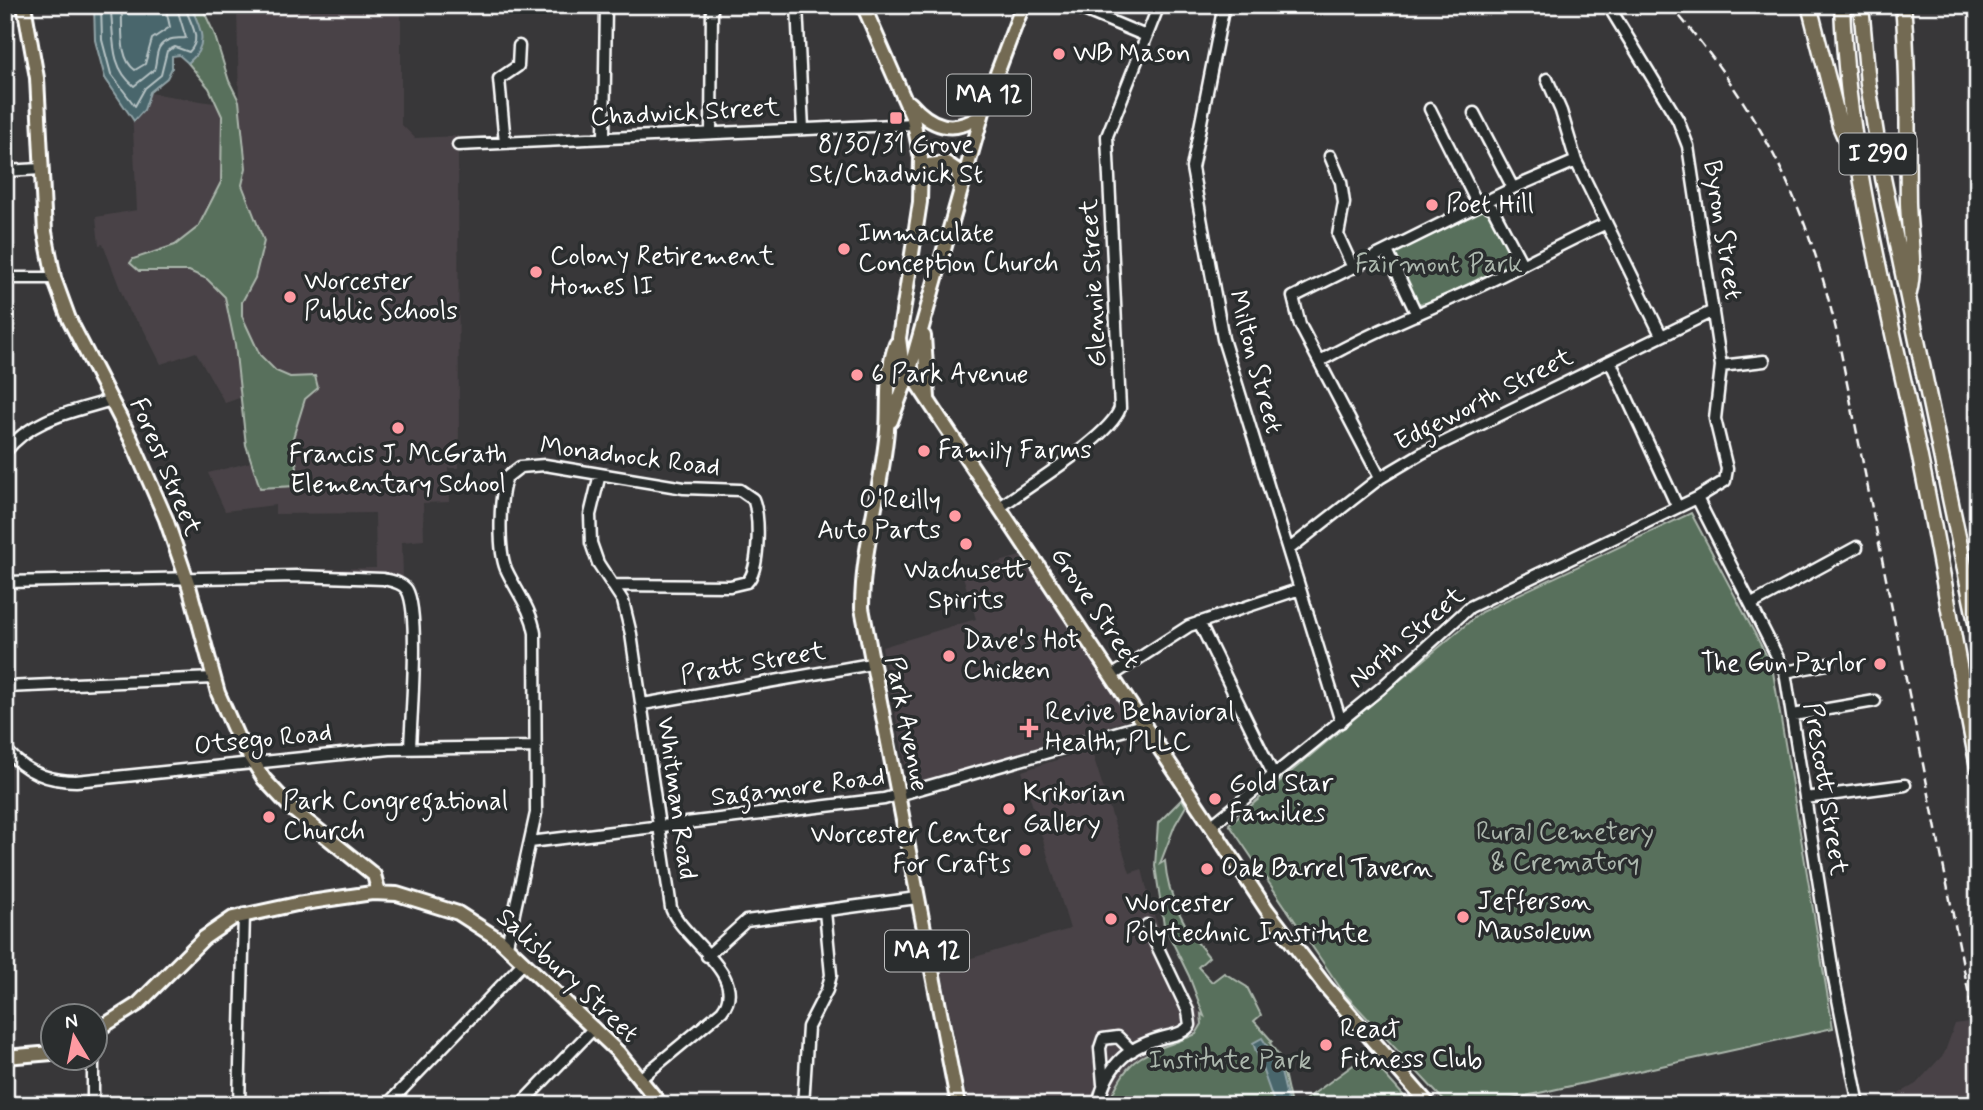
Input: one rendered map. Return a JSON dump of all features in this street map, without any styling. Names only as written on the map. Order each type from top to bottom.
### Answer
[{"type":"highway","points":[[1809,5],[1840,126],[1862,177]]},
{"type":"highway","name":"I 290","points":[[1842,5],[1848,88],[1862,177],[1932,518],[1978,767]]},
{"type":"highway","name":"I 290","points":[[1861,5],[1875,132],[1978,632]]},
{"type":"highway","points":[[1903,5],[1907,73],[1908,206],[1914,273],[1909,298]]},
{"type":"main road","name":"Forest Street","points":[[24,5],[38,86],[45,232],[54,278],[69,320],[112,400],[150,480],[187,580],[214,678],[237,736],[251,761],[293,810],[374,875],[379,893]]},
{"type":"main road","name":"Grove Street","points":[[863,5],[915,124],[922,176],[899,338],[900,357],[908,373],[1313,972],[1429,1105]]},
{"type":"main road","name":"MA 12","points":[[908,373],[981,116],[1023,5]]},
{"type":"main road","points":[[905,98],[936,125],[964,126],[981,116]]},
{"type":"main road","points":[[922,176],[929,165],[946,163],[958,171],[960,186]]},
{"type":"main road","name":"Grove Street","points":[[929,402],[923,352],[930,294]]},
{"type":"main road","name":"Park Avenue","points":[[899,338],[888,383],[887,432],[863,573],[863,620],[958,1105]]},
{"type":"main road","name":"Park Avenue","points":[[887,432],[908,373]]},
{"type":"main road","name":"Salisbury Street","points":[[108,1023],[144,999],[208,934],[244,914],[379,893],[405,896],[478,923],[507,945],[594,1028],[641,1078],[662,1105]]},
{"type":"main road","points":[[5,1057],[38,1054]]},
{"type":"street","points":[[604,137],[606,5]]},
{"type":"street","points":[[711,133],[712,5]]},
{"type":"street","points":[[797,5],[803,129]]},
{"type":"street","points":[[1072,5],[1146,36]]},
{"type":"street","name":"Glennie Street","points":[[999,508],[1092,440],[1115,420],[1120,409],[1117,295],[1107,142],[1159,5]]},
{"type":"street","name":"Milton Street","points":[[1224,5],[1192,168],[1223,339],[1341,722]]},
{"type":"street","name":"Byron Street","points":[[1608,5],[1685,135],[1721,366],[1715,419],[1727,469],[1726,480]]},
{"type":"street","points":[[505,143],[499,79],[517,66],[519,46]]},
{"type":"street","points":[[1547,79],[1564,120],[1576,161],[1661,335]]},
{"type":"street","points":[[1430,109],[1474,197],[1493,209],[1522,264]]},
{"type":"street","points":[[1474,113],[1513,188]]},
{"type":"street","name":"Chadwick Street","points":[[458,145],[915,124]]},
{"type":"street","points":[[1330,156],[1341,182],[1345,203],[1338,234],[1353,268]]},
{"type":"street","points":[[1380,478],[1300,325],[1293,297],[1513,188],[1576,161]]},
{"type":"street","points":[[5,170],[41,169]]},
{"type":"street","points":[[1320,361],[1359,339],[1605,224]]},
{"type":"street","points":[[1387,251],[1417,314]]},
{"type":"street","points":[[5,278],[54,278]]},
{"type":"street","name":"Edgeworth Street","points":[[1287,550],[1380,478],[1422,453],[1713,312]]},
{"type":"street","points":[[1610,360],[1677,506]]},
{"type":"street","points":[[1721,366],[1765,361]]},
{"type":"street","points":[[5,452],[34,425],[112,400]]},
{"type":"street","name":"Monadnock Road","points":[[507,945],[536,813],[535,634],[527,607],[504,562],[504,485],[512,472],[526,466],[600,474],[693,489],[740,490],[751,496],[757,510],[756,569],[745,583],[612,584]]},
{"type":"street","name":"Whitman Road","points":[[600,474],[590,515],[590,536],[596,559],[625,609],[643,704],[673,914],[727,980],[729,1002],[722,1011],[641,1078]]},
{"type":"street","name":"North Street","points":[[1212,825],[1341,722],[1470,607],[1697,498],[1726,480]]},
{"type":"street","name":"Prescott Street","points":[[1697,498],[1785,672],[1834,979],[1859,1105]]},
{"type":"street","points":[[1752,604],[1857,547]]},
{"type":"street","points":[[5,582],[297,576],[383,579],[402,585],[410,597],[414,642],[410,748]]},
{"type":"street","points":[[1113,675],[1175,633],[1199,622],[1300,589]]},
{"type":"street","points":[[1199,622],[1274,776]]},
{"type":"street","name":"Pratt Street","points":[[643,704],[871,664]]},
{"type":"street","points":[[1785,672],[1828,664]]},
{"type":"street","points":[[5,687],[214,678]]},
{"type":"street","points":[[1793,715],[1875,701]]},
{"type":"street","name":"Sagamore Road","points":[[530,842],[897,797],[1146,724]]},
{"type":"street","name":"Otsego Road","points":[[5,748],[30,770],[64,781],[251,761],[410,748],[535,747]]},
{"type":"street","points":[[1805,798],[1905,785]]},
{"type":"street","points":[[707,956],[746,921],[917,898]]},
{"type":"street","points":[[803,1105],[808,1027],[827,990],[831,970],[825,911]]},
{"type":"street","points":[[239,1105],[244,914]]},
{"type":"street","points":[[1098,1105],[1108,1072],[1132,1051],[1154,1040],[1185,1031],[1191,1025],[1188,1011],[1147,925]]},
{"type":"street","points":[[387,1105],[524,962]]},
{"type":"street","points":[[520,1105],[594,1028]]},
{"type":"street","points":[[1103,1084],[1100,1048],[1104,1040],[1118,1037],[1132,1051]]},
{"type":"street","points":[[93,1072],[93,1105]]},
{"type":"shaded area","name":"Worcester Public Schools","points":[[237,5],[401,5],[401,124],[415,138],[458,136],[459,468],[448,468],[449,502],[423,503],[424,540],[402,542],[403,579],[319,578],[319,569],[376,568],[375,513],[275,514],[275,505],[225,511],[208,473],[259,460],[242,397],[225,403],[196,352],[161,364],[143,328],[129,312],[103,244],[99,245],[96,217],[137,210],[131,90],[239,107]]},
{"type":"shaded area","points":[[1020,556],[1131,719],[919,784],[917,777],[908,778],[882,647],[976,619],[962,573]]},
{"type":"shaded area","name":"Worcester Polytechnic Institute","points":[[1091,749],[1130,873],[1142,869],[1152,910],[1181,984],[1201,1014],[1200,1030],[1178,1042],[1151,1050],[1114,1091],[1108,1105],[968,1105],[941,967],[1070,929],[1022,771]]},
{"type":"shaded area","points":[[1968,1022],[1978,1072],[1978,1105],[1879,1105],[1916,1084],[1944,1054],[1955,1024]]},
{"type":"green space","points":[[190,5],[201,5],[239,101],[246,168],[242,185],[264,241],[255,278],[242,302],[242,316],[260,355],[276,371],[290,377],[315,376],[318,388],[305,399],[292,441],[297,467],[295,486],[260,488],[246,445],[235,345],[225,297],[207,279],[189,271],[139,271],[130,263],[133,259],[175,245],[198,227],[221,182],[222,116],[209,88],[188,63],[198,50],[200,42],[197,20]]},
{"type":"green space","name":"Fairmont Park","points":[[1488,208],[1516,261],[1427,304],[1417,303],[1394,253]]},
{"type":"green space","name":"Rural Cemetery & Crematory","points":[[1691,513],[1772,666],[1833,1028],[1485,1105],[1448,1105],[1343,992],[1229,824],[1481,612]]},
{"type":"green space","name":"Institute Park","points":[[1182,799],[1186,806],[1175,825],[1160,864],[1165,861],[1170,888],[1179,913],[1192,936],[1209,957],[1198,967],[1212,982],[1224,973],[1247,987],[1261,1015],[1254,1021],[1272,1041],[1270,1043],[1281,1059],[1291,1105],[1108,1105],[1116,1086],[1133,1063],[1153,1051],[1196,1034],[1202,1024],[1201,1014],[1204,1016],[1189,976],[1164,925],[1155,866],[1158,823]]},
{"type":"green space","name":"Institute Park","points":[[1367,1055],[1412,1105],[1298,1105]]},
{"type":"water","points":[[94,5],[190,5],[200,29],[201,43],[195,56],[188,63],[179,55],[172,56],[172,68],[167,78],[150,92],[144,110],[134,121],[105,78],[95,40]]},
{"type":"water","points":[[1262,1038],[1279,1064],[1289,1105],[1275,1105],[1253,1043]]},
{"type":"railway","points":[[1670,5],[1731,84],[1778,163],[1797,204],[1827,294],[1978,1040]]},
{"type":"place","name":"WB Mason","points":[[1059,54]]},
{"type":"place","name":"8/30/31 Grove St/Chadwick St","points":[[896,118]]},
{"type":"place","name":"Poet Hill","points":[[1432,205]]},
{"type":"place","name":"Immaculate Conception Church","points":[[844,249]]},
{"type":"place","name":"Colony Retirement Homes II","points":[[536,272]]},
{"type":"place","name":"Worcester Public Schools","points":[[290,297]]},
{"type":"place","name":"6 Park Avenue","points":[[857,375]]},
{"type":"place","name":"Francis J. McGrath Elementary School","points":[[398,428]]},
{"type":"place","name":"Family Farms","points":[[924,451]]},
{"type":"place","name":"O'Reilly Auto Parts","points":[[955,516]]},
{"type":"place","name":"Wachusett Spirits","points":[[966,544]]},
{"type":"place","name":"Dave's Hot Chicken","points":[[949,656]]},
{"type":"place","name":"The Gun Parlor","points":[[1880,664]]},
{"type":"place","name":"Revive Behavioral Health, PLLC","points":[[1029,728]]},
{"type":"place","name":"Gold Star Families","points":[[1215,799]]},
{"type":"place","name":"Krikorian Gallery","points":[[1009,809]]},
{"type":"place","name":"Park Congregational Church","points":[[269,817]]},
{"type":"place","name":"Worcester Center For Crafts","points":[[1025,850]]},
{"type":"place","name":"Oak Barrel Tavern","points":[[1207,869]]},
{"type":"place","name":"Jefferson Mausoleum","points":[[1463,917]]},
{"type":"place","name":"Worcester Polytechnic Institute","points":[[1111,919]]},
{"type":"place","name":"React Fitness Club","points":[[1326,1045]]}]
